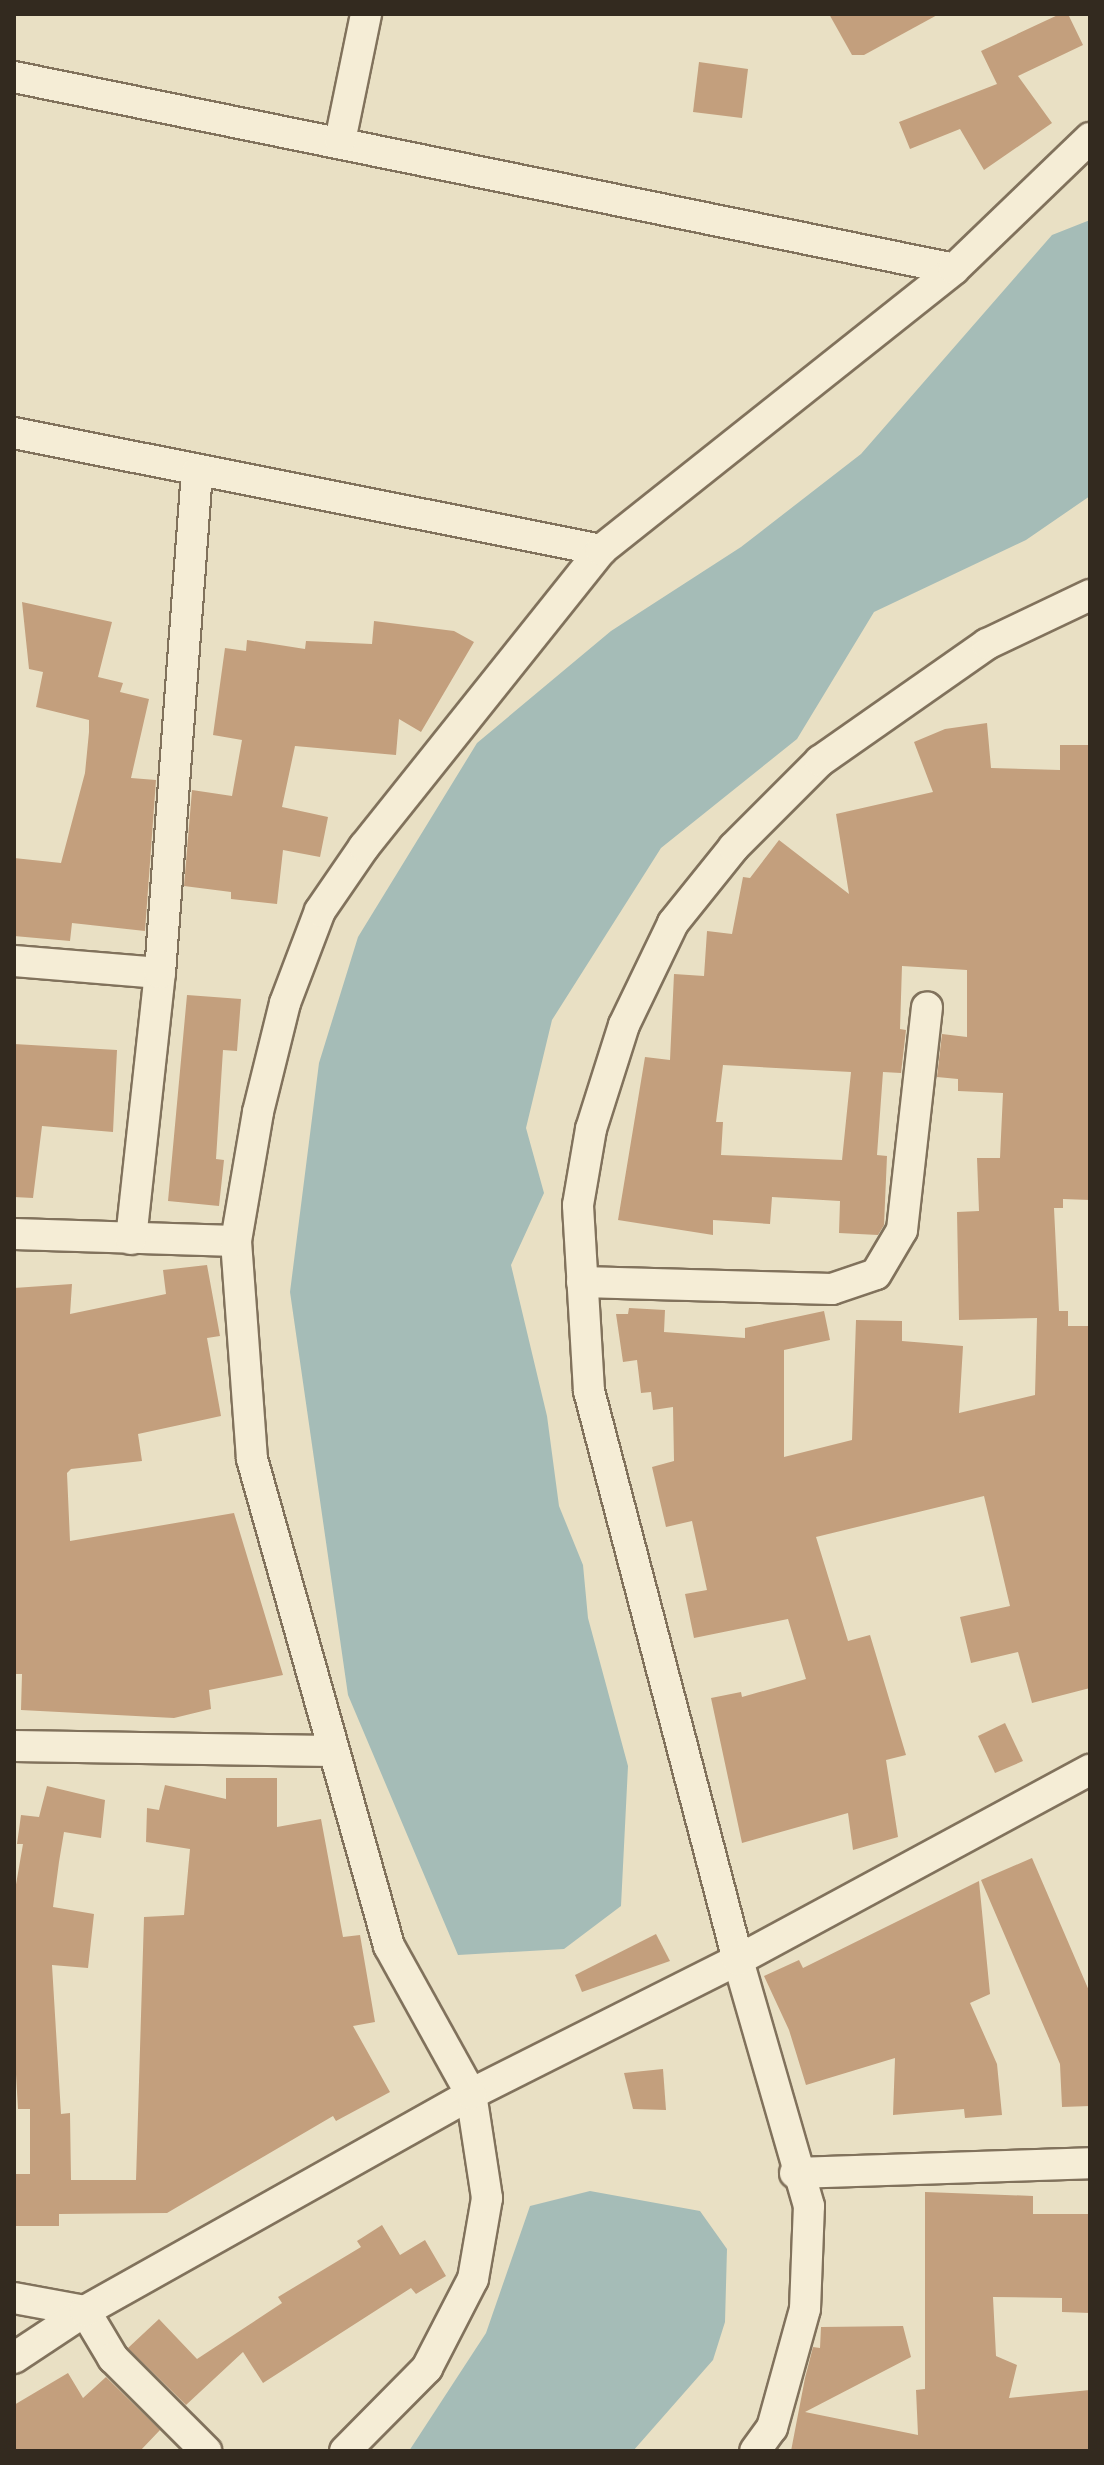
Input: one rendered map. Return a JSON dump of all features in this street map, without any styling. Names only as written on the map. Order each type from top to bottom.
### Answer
[{"type":"street","points":[[340,141],[366,14]]},
{"type":"street","points":[[14,77],[340,141],[954,269]]},
{"type":"street","points":[[345,2451],[427,2368],[473,2279],[487,2198],[471,2094],[389,1946],[331,1751],[252,1459],[236,1241],[258,1112],[285,1003],[320,911],[364,847],[601,550],[954,269],[1090,138]]},
{"type":"street","points":[[14,433],[197,472],[601,550]]},
{"type":"street","points":[[131,1239],[160,973],[197,472]]},
{"type":"street","points":[[755,2451],[772,2428],[805,2309],[809,2206],[795,2173],[589,1391],[578,1205],[591,1129],[624,1025],[673,923],[734,847],[820,761],[987,644],[1090,595]]},
{"type":"street","points":[[14,961],[160,973]]},
{"type":"street","points":[[582,1282],[832,1289],[856,1285],[876,1274],[902,1230],[927,1007]]},
{"type":"street","points":[[14,1234],[236,1241]]},
{"type":"street","points":[[14,1746],[331,1751]]},
{"type":"street","points":[[14,2358],[85,2311],[471,2094],[738,1960],[1090,1770]]},
{"type":"street","points":[[795,2173],[1090,2163]]},
{"type":"street","points":[[14,2298],[85,2311],[113,2358],[206,2451]]},
{"type":"water","points":[[1090,220],[1090,496],[1026,540],[874,612],[797,739],[661,848],[552,1020],[526,1128],[544,1193],[511,1265],[547,1416],[559,1506],[583,1565],[588,1618],[628,1766],[621,1906],[564,1949],[458,1955],[348,1695],[290,1292],[319,1063],[358,937],[477,743],[611,631],[741,547],[861,454],[1052,235]]},
{"type":"water","points":[[590,2191],[700,2211],[727,2249],[725,2322],[713,2360],[633,2451],[409,2451],[486,2333],[530,2206]]},
{"type":"building","points":[[829,14],[939,14],[864,55],[852,55]]},
{"type":"building","points":[[1060,14],[1068,14],[1083,45],[1018,76],[1052,123],[984,170],[960,129],[910,149],[899,122],[997,84],[981,51]]},
{"type":"building","points":[[699,62],[748,69],[742,118],[693,112]]},
{"type":"building","points":[[22,602],[112,622],[98,677],[123,683],[120,692],[149,699],[131,778],[156,780],[145,931],[72,923],[70,941],[14,936],[14,858],[61,863],[85,773],[89,732],[89,720],[36,707],[43,672],[29,669]]},
{"type":"building","points":[[374,621],[454,631],[474,642],[421,732],[399,719],[396,755],[295,746],[282,807],[328,817],[320,857],[283,850],[277,904],[231,899],[231,892],[184,886],[192,790],[232,796],[242,740],[213,735],[225,648],[246,651],[247,640],[305,649],[306,641],[372,644]]},
{"type":"building","points":[[987,723],[991,768],[1060,770],[1060,745],[1090,745],[1090,1200],[1063,1199],[1063,1208],[1054,1208],[1059,1311],[1068,1311],[1068,1326],[1090,1326],[1090,1688],[1032,1703],[1018,1652],[971,1663],[960,1617],[1010,1606],[984,1496],[816,1537],[848,1641],[870,1635],[906,1755],[886,1760],[898,1837],[853,1850],[848,1813],[742,1843],[711,1698],[741,1692],[742,1697],[806,1679],[788,1619],[694,1638],[685,1594],[707,1590],[692,1521],[666,1527],[652,1467],[674,1461],[673,1407],[653,1410],[651,1392],[641,1393],[637,1360],[623,1362],[616,1314],[628,1314],[629,1308],[665,1310],[664,1332],[745,1338],[745,1328],[824,1311],[830,1340],[784,1350],[784,1457],[852,1440],[856,1320],[902,1321],[902,1341],[963,1346],[959,1413],[1035,1395],[1037,1318],[959,1320],[957,1212],[979,1211],[977,1158],[1000,1158],[1003,1093],[958,1091],[958,1079],[937,1077],[942,1034],[967,1037],[967,970],[902,966],[900,1029],[906,1030],[901,1073],[883,1072],[877,1155],[887,1156],[884,1225],[878,1235],[839,1233],[840,1201],[772,1197],[770,1224],[713,1220],[713,1235],[618,1220],[645,1057],[670,1060],[674,974],[704,976],[707,931],[732,934],[743,877],[750,878],[779,840],[849,894],[836,814],[933,792],[914,742],[945,729]],"holes":[[[723,1065],[851,1072],[842,1160],[721,1155],[723,1122],[716,1122]]]},
{"type":"building","points":[[187,995],[241,999],[237,1051],[223,1050],[216,1159],[224,1160],[219,1206],[168,1201]]},
{"type":"building","points":[[14,1044],[117,1050],[113,1132],[42,1126],[33,1198],[14,1197]]},
{"type":"building","points":[[207,1265],[220,1336],[207,1338],[221,1416],[138,1434],[142,1461],[71,1469],[67,1473],[70,1541],[234,1513],[283,1675],[209,1690],[211,1709],[174,1718],[21,1710],[22,1674],[14,1674],[14,1288],[72,1284],[70,1314],[166,1294],[163,1270]]},
{"type":"building","points":[[1005,1723],[1023,1761],[995,1773],[978,1736]]},
{"type":"building","points":[[226,1778],[277,1778],[277,1827],[321,1819],[343,1937],[360,1935],[375,2022],[353,2026],[390,2092],[336,2121],[333,2116],[167,2213],[59,2214],[59,2226],[14,2226],[14,2174],[30,2174],[30,2109],[18,2109],[14,2040],[14,1896],[23,1844],[17,1844],[21,1815],[39,1817],[47,1786],[105,1800],[101,1838],[64,1832],[59,1862],[53,1907],[94,1914],[88,1968],[52,1965],[61,2114],[70,2113],[71,2180],[136,2180],[144,1917],[184,1915],[190,1849],[146,1842],[147,1808],[159,1810],[165,1785],[226,1799]]},
{"type":"building","points":[[1032,1858],[1090,1993],[1090,2106],[1062,2107],[1060,2064],[981,1880]]},
{"type":"building","points":[[979,1881],[990,1994],[970,2003],[997,2064],[1002,2115],[965,2118],[964,2109],[893,2115],[895,2058],[806,2085],[789,2030],[764,1976],[799,1960],[803,1968]]},
{"type":"building","points":[[656,1934],[670,1961],[582,1992],[575,1975]]},
{"type":"building","points":[[663,2069],[666,2110],[633,2109],[624,2073]]},
{"type":"building","points":[[925,2192],[1033,2196],[1033,2214],[1090,2214],[1090,2313],[1062,2312],[1062,2298],[993,2297],[996,2356],[1017,2365],[1009,2398],[1090,2390],[1090,2451],[791,2451],[813,2347],[820,2348],[821,2327],[903,2326],[911,2357],[805,2412],[918,2435],[916,2390],[925,2389]]},
{"type":"building","points":[[382,2225],[400,2255],[425,2240],[446,2276],[416,2294],[411,2288],[263,2383],[243,2352],[186,2405],[128,2348],[159,2319],[197,2359],[282,2303],[278,2297],[361,2247],[357,2241]]},
{"type":"building","points":[[68,2373],[83,2398],[106,2377],[160,2430],[140,2451],[14,2451],[14,2405]]}]
